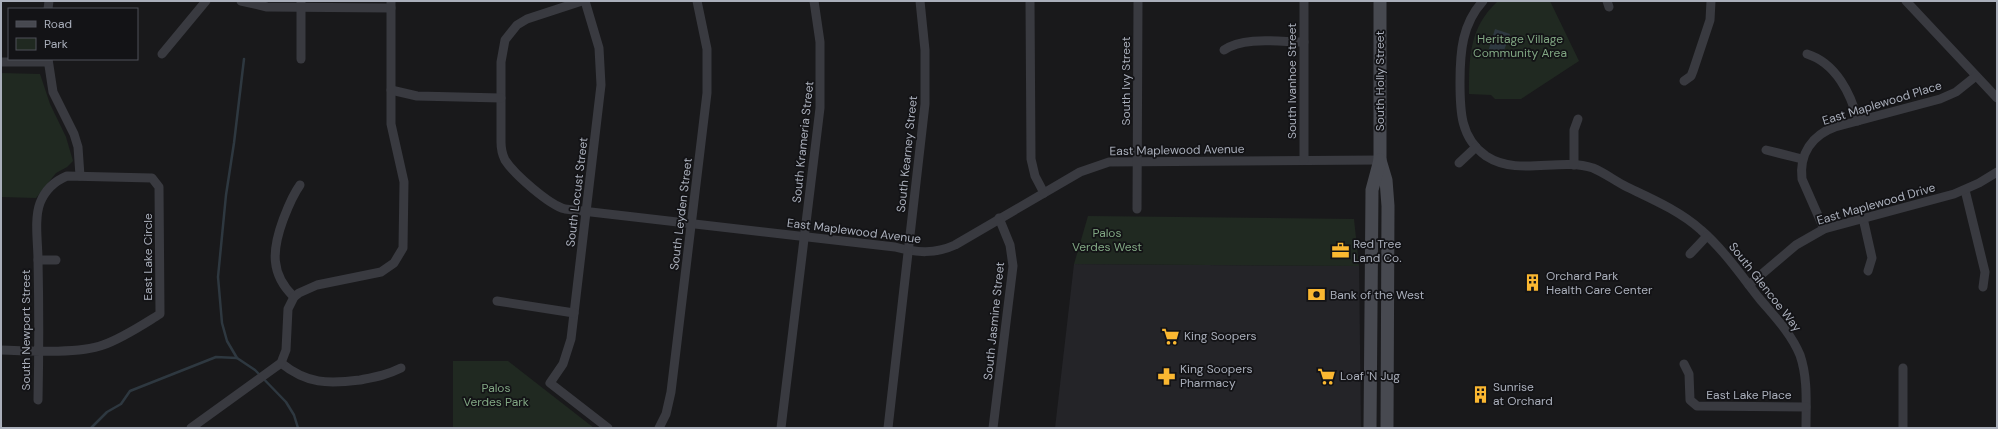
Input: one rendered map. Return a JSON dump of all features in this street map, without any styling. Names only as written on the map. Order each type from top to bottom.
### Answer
[{"type":"main road","name":"South Holly Street","points":[[1370,428],[1372,190],[1380,160],[1380,1]]},
{"type":"main road","name":"South Holly Street","points":[[1380,160],[1386,180],[1388,206],[1387,428]]},
{"type":"street","points":[[162,54],[206,1]]},
{"type":"street","points":[[197,426],[281,363],[286,350],[288,309],[294,297],[299,293],[317,285],[381,272],[394,263],[400,255],[404,240],[405,191],[401,164],[391,124],[391,4],[301,4],[267,7],[241,1]]},
{"type":"street","name":"East Maplewood Avenue","points":[[582,1],[527,19],[513,30],[505,40],[502,53],[501,142],[506,161],[517,173],[553,204],[565,209],[895,247],[909,251],[934,252],[948,248],[1080,172],[1099,164],[1121,160],[1380,160]]},
{"type":"street","name":"South Locust Street","points":[[585,1],[599,48],[601,85],[587,211],[568,352],[550,383],[608,428]]},
{"type":"street","name":"South Leyden Street","points":[[659,428],[666,414],[670,400],[693,224],[707,93],[707,49],[697,1]]},
{"type":"street","name":"South Krameria Street","points":[[781,428],[821,96],[820,42],[814,1]]},
{"type":"street","name":"South Kearney Street","points":[[888,428],[925,104],[925,50],[920,1]]},
{"type":"street","points":[[1030,1],[1031,159],[1035,176],[1044,193]]},
{"type":"street","name":"South Ivy Street","points":[[1137,209],[1138,1]]},
{"type":"street","name":"South Ivanhoe Street","points":[[1304,1],[1304,160]]},
{"type":"street","name":"South Glencoe Way","points":[[1483,1],[1474,13],[1466,29],[1460,58],[1461,117],[1468,136],[1476,147],[1485,155],[1502,163],[1524,166],[1574,165],[1592,168],[1680,214],[1708,236],[1790,336],[1799,354],[1805,373],[1806,428]]},
{"type":"street","points":[[1684,81],[1694,72],[1710,20],[1711,1]]},
{"type":"street","points":[[1906,1],[1997,98]]},
{"type":"street","points":[[301,4],[301,59]]},
{"type":"street","points":[[1224,50],[1231,45],[1242,42],[1304,42]]},
{"type":"street","points":[[1807,54],[1819,59],[1845,87],[1852,100],[1858,121]]},
{"type":"street","points":[[1,62],[48,60],[53,92],[74,134],[78,148],[80,176]]},
{"type":"street","name":"East Maplewood Place","points":[[1824,229],[1802,179],[1802,160],[1810,144],[1820,134],[1835,127],[1940,100],[1956,92],[1976,76]]},
{"type":"street","points":[[391,90],[417,96],[501,98]]},
{"type":"street","points":[[1574,165],[1574,130],[1578,119]]},
{"type":"street","points":[[1460,164],[1476,147]]},
{"type":"street","points":[[1766,150],[1802,160]]},
{"type":"street","name":"East Maplewood Drive","points":[[1749,285],[1796,245],[1824,229],[1945,197],[1965,190],[1997,172]]},
{"type":"street","name":"South Newport Street","points":[[38,400],[38,214],[40,204],[45,193],[59,179],[67,176],[80,176]]},
{"type":"street","name":"East Lake Circle","points":[[1,350],[38,351],[84,349],[102,346],[144,325],[160,314],[159,187],[152,178],[80,176]]},
{"type":"street","points":[[294,297],[282,282],[276,269],[275,257],[278,233],[291,197],[300,185]]},
{"type":"street","points":[[1965,190],[1985,272],[1983,287]]},
{"type":"street","name":"South Jasmine Street","points":[[993,428],[1013,266],[1010,245],[999,218]]},
{"type":"street","points":[[1863,218],[1872,258],[1868,270]]},
{"type":"street","points":[[1690,254],[1708,236]]},
{"type":"street","name":"South Newport Street","points":[[38,260],[56,260]]},
{"type":"street","points":[[497,301],[574,313]]},
{"type":"street","points":[[281,363],[298,375],[310,380],[336,383],[386,376],[401,368]]},
{"type":"street","name":"East Lake Place","points":[[1684,364],[1689,374],[1689,406],[1806,407]]},
{"type":"street","points":[[1903,368],[1903,428]]},
{"type":"shaded area","points":[[1495,29],[1510,34],[1502,56],[1504,57],[1503,60],[1487,55]]},
{"type":"shaded area","points":[[1074,264],[1359,266],[1361,428],[1055,428]]},
{"type":"green space","name":"Heritage Village Community Area","points":[[1498,1],[1550,1],[1579,61],[1521,99],[1495,99],[1491,95],[1469,94],[1469,68],[1476,32],[1488,11]]},
{"type":"green space","points":[[1,73],[40,74],[50,104],[66,137],[73,161],[67,167],[56,173],[36,198],[1,197]]},
{"type":"green space","name":"Palos Verdes West","points":[[1088,216],[1354,219],[1359,266],[1074,264]]},
{"type":"green space","name":"Palos Verdes Park","points":[[453,361],[508,361],[594,428],[453,428]]},
{"type":"waterway","points":[[237,358],[227,341],[222,323],[218,277],[226,195],[244,59]]},
{"type":"waterway","points":[[91,428],[107,412],[121,404],[130,391],[216,357],[237,358],[255,370],[286,402],[294,415],[298,428]]},
{"type":"place","name":"Red Tree Land Co.","points":[[1340,251]]},
{"type":"place","name":"Orchard Park Health Care Center","points":[[1533,283]]},
{"type":"place","name":"Bank of the West","points":[[1317,295]]},
{"type":"place","name":"King Soopers","points":[[1171,336]]},
{"type":"place","name":"King Soopers Pharmacy","points":[[1167,376]]},
{"type":"place","name":"Loaf 'N Jug","points":[[1327,376]]},
{"type":"place","name":"Sunrise at Orchard","points":[[1480,394]]}]
